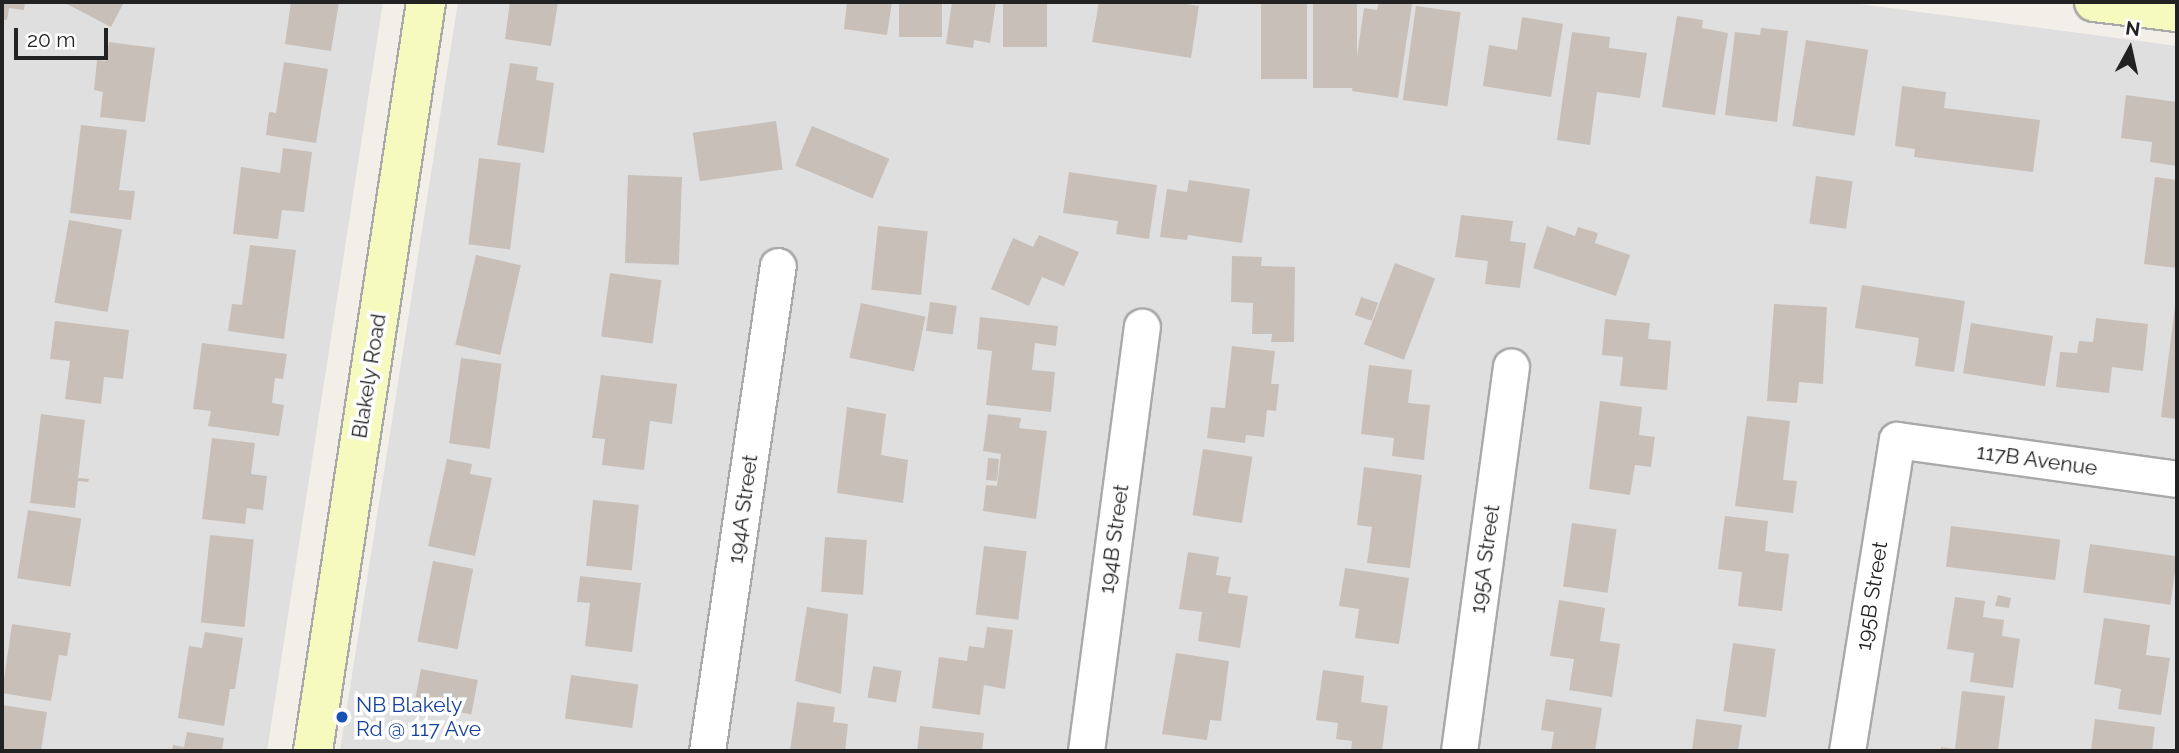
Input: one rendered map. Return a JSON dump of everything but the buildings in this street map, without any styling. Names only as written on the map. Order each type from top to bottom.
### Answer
[{"type":"street","name":"Blakely Road","points":[[313,751],[426,2]]},
{"type":"street","points":[[2094,2],[2177,12]]},
{"type":"street","name":"194A Street","points":[[707,751],[778,266]]},
{"type":"street","name":"194B Street","points":[[1086,751],[1142,327]]},
{"type":"street","name":"195A Street","points":[[1458,751],[1511,366]]},
{"type":"street","name":"117B Avenue","points":[[1897,440],[2177,479]]},
{"type":"street","name":"195B Street","points":[[1847,751],[1897,440]]},
{"type":"shaded area","points":[[2,2],[383,2],[267,751],[2,751]]},
{"type":"shaded area","points":[[458,2],[1844,2],[2177,46],[2177,751],[340,751]]},
{"type":"place","name":"NB Blakely Rd @ 117 Ave","points":[[342,717]]}]
